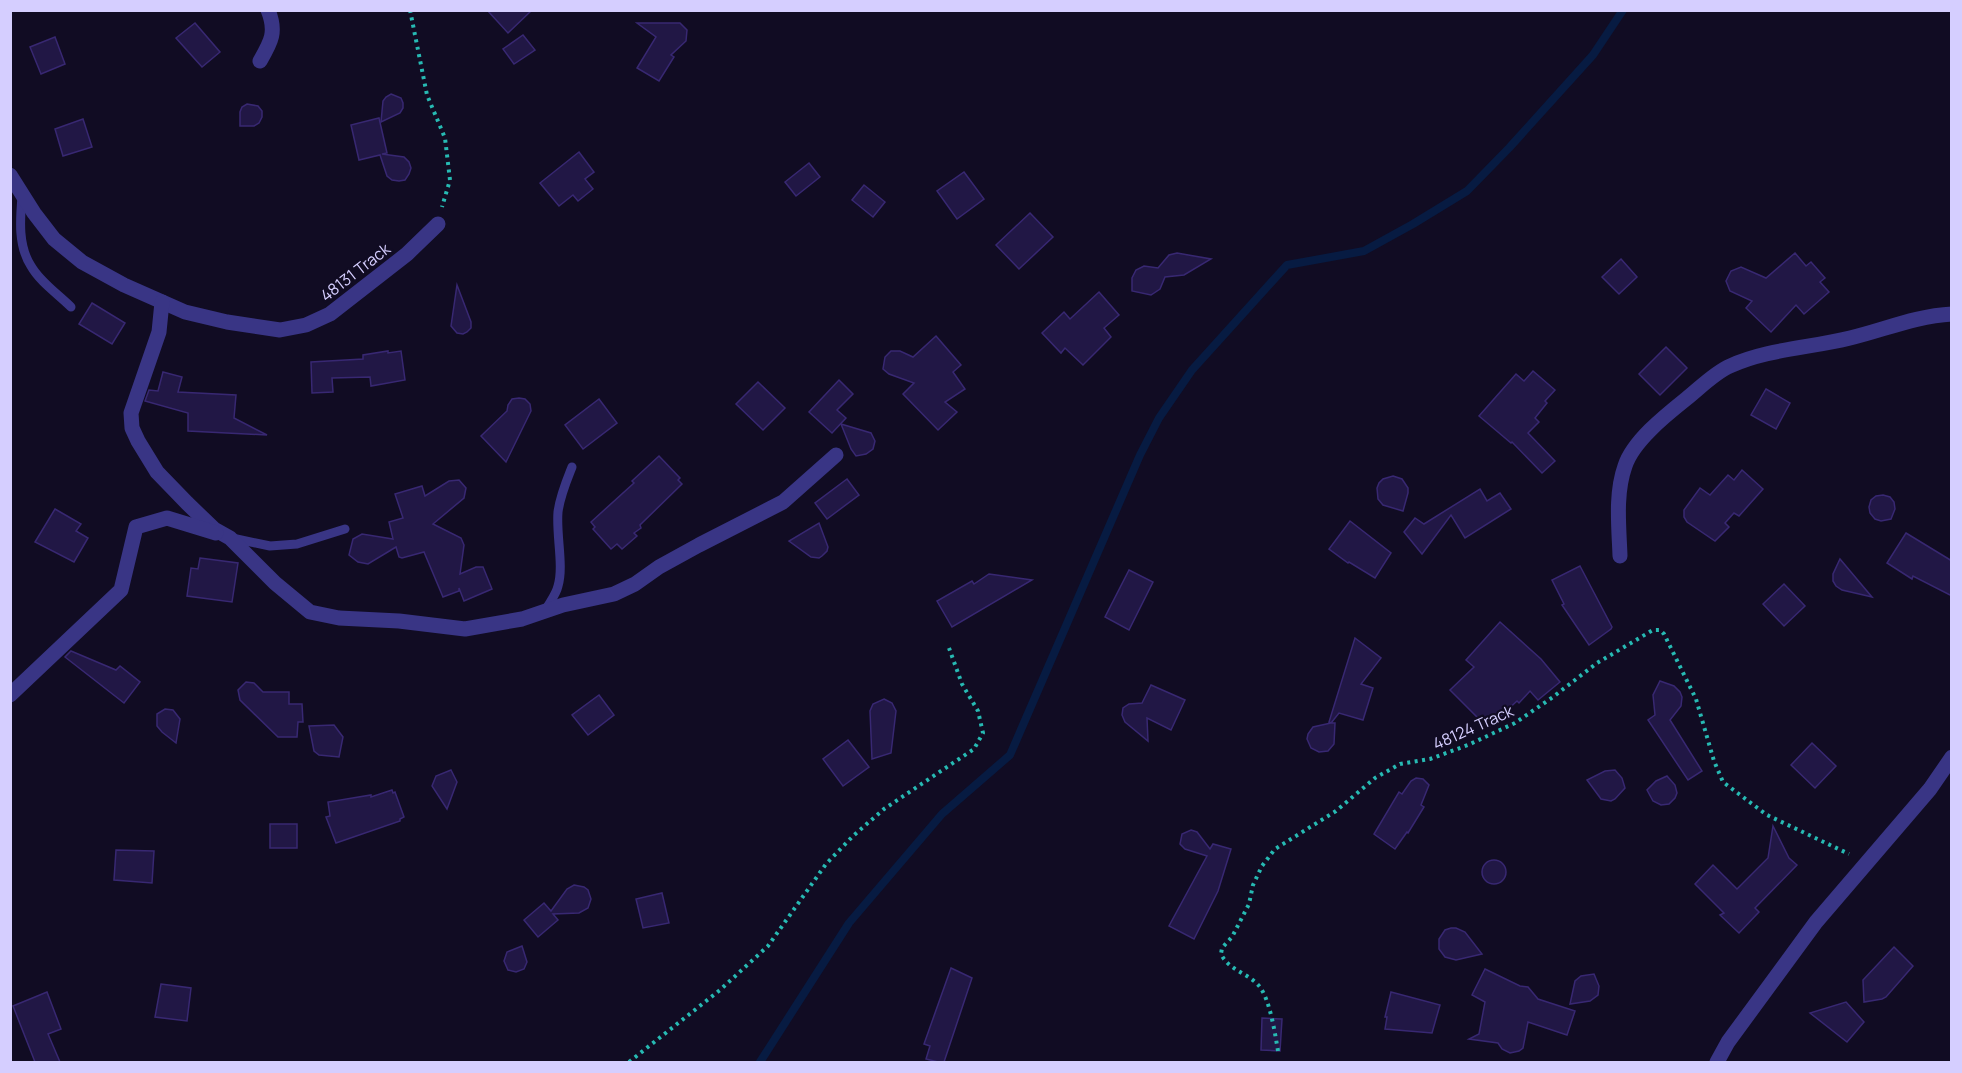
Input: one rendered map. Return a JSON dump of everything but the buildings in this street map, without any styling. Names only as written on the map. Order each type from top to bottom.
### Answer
[{"type":"street","points":[[260,60],[273,31],[273,21],[268,10]]},
{"type":"street","name":"48131 Track","points":[[10,175],[54,239],[82,262],[124,285],[185,312],[280,330],[306,325],[330,314],[407,254],[438,224]]},
{"type":"street","points":[[162,302],[159,332],[131,413],[132,428],[157,472],[214,529],[230,538],[275,583],[310,612],[339,618],[399,621],[465,629],[501,624],[563,605],[614,594],[635,584],[659,567],[783,502],[836,455]]},
{"type":"street","points":[[1620,556],[1618,515],[1625,465],[1636,445],[1667,415],[1719,374],[1729,367],[1769,354],[1850,338],[1912,319],[1952,314]]},
{"type":"street","points":[[10,695],[121,590],[136,527],[166,518],[230,538]]},
{"type":"street","points":[[1717,1062],[1728,1042],[1810,930],[1930,789],[1952,757]]},
{"type":"lane","points":[[22,194],[21,237],[30,266],[71,307]]},
{"type":"lane","points":[[545,611],[558,588],[560,570],[557,544],[558,513],[561,496],[572,467]]},
{"type":"lane","points":[[230,538],[270,546],[297,544],[345,529]]},
{"type":"path","points":[[410,10],[427,95],[445,138],[450,180],[438,224]]},
{"type":"path","name":"48124 Track","points":[[1278,1051],[1270,1014],[1260,987],[1225,962],[1221,954],[1222,948],[1232,937],[1249,904],[1252,885],[1262,866],[1275,849],[1336,811],[1375,778],[1400,764],[1430,759],[1468,745],[1515,723],[1597,663],[1653,630],[1660,630],[1664,634],[1696,699],[1714,761],[1723,782],[1767,816],[1866,863]]},
{"type":"path","points":[[629,1062],[720,990],[768,946],[826,864],[853,836],[884,809],[974,749],[983,733],[978,711],[962,684],[949,648]]},
{"type":"waterway","points":[[760,1062],[849,923],[942,814],[1010,755],[1140,455],[1159,418],[1192,370],[1287,265],[1364,251],[1467,191],[1593,55],[1623,10]]}]
